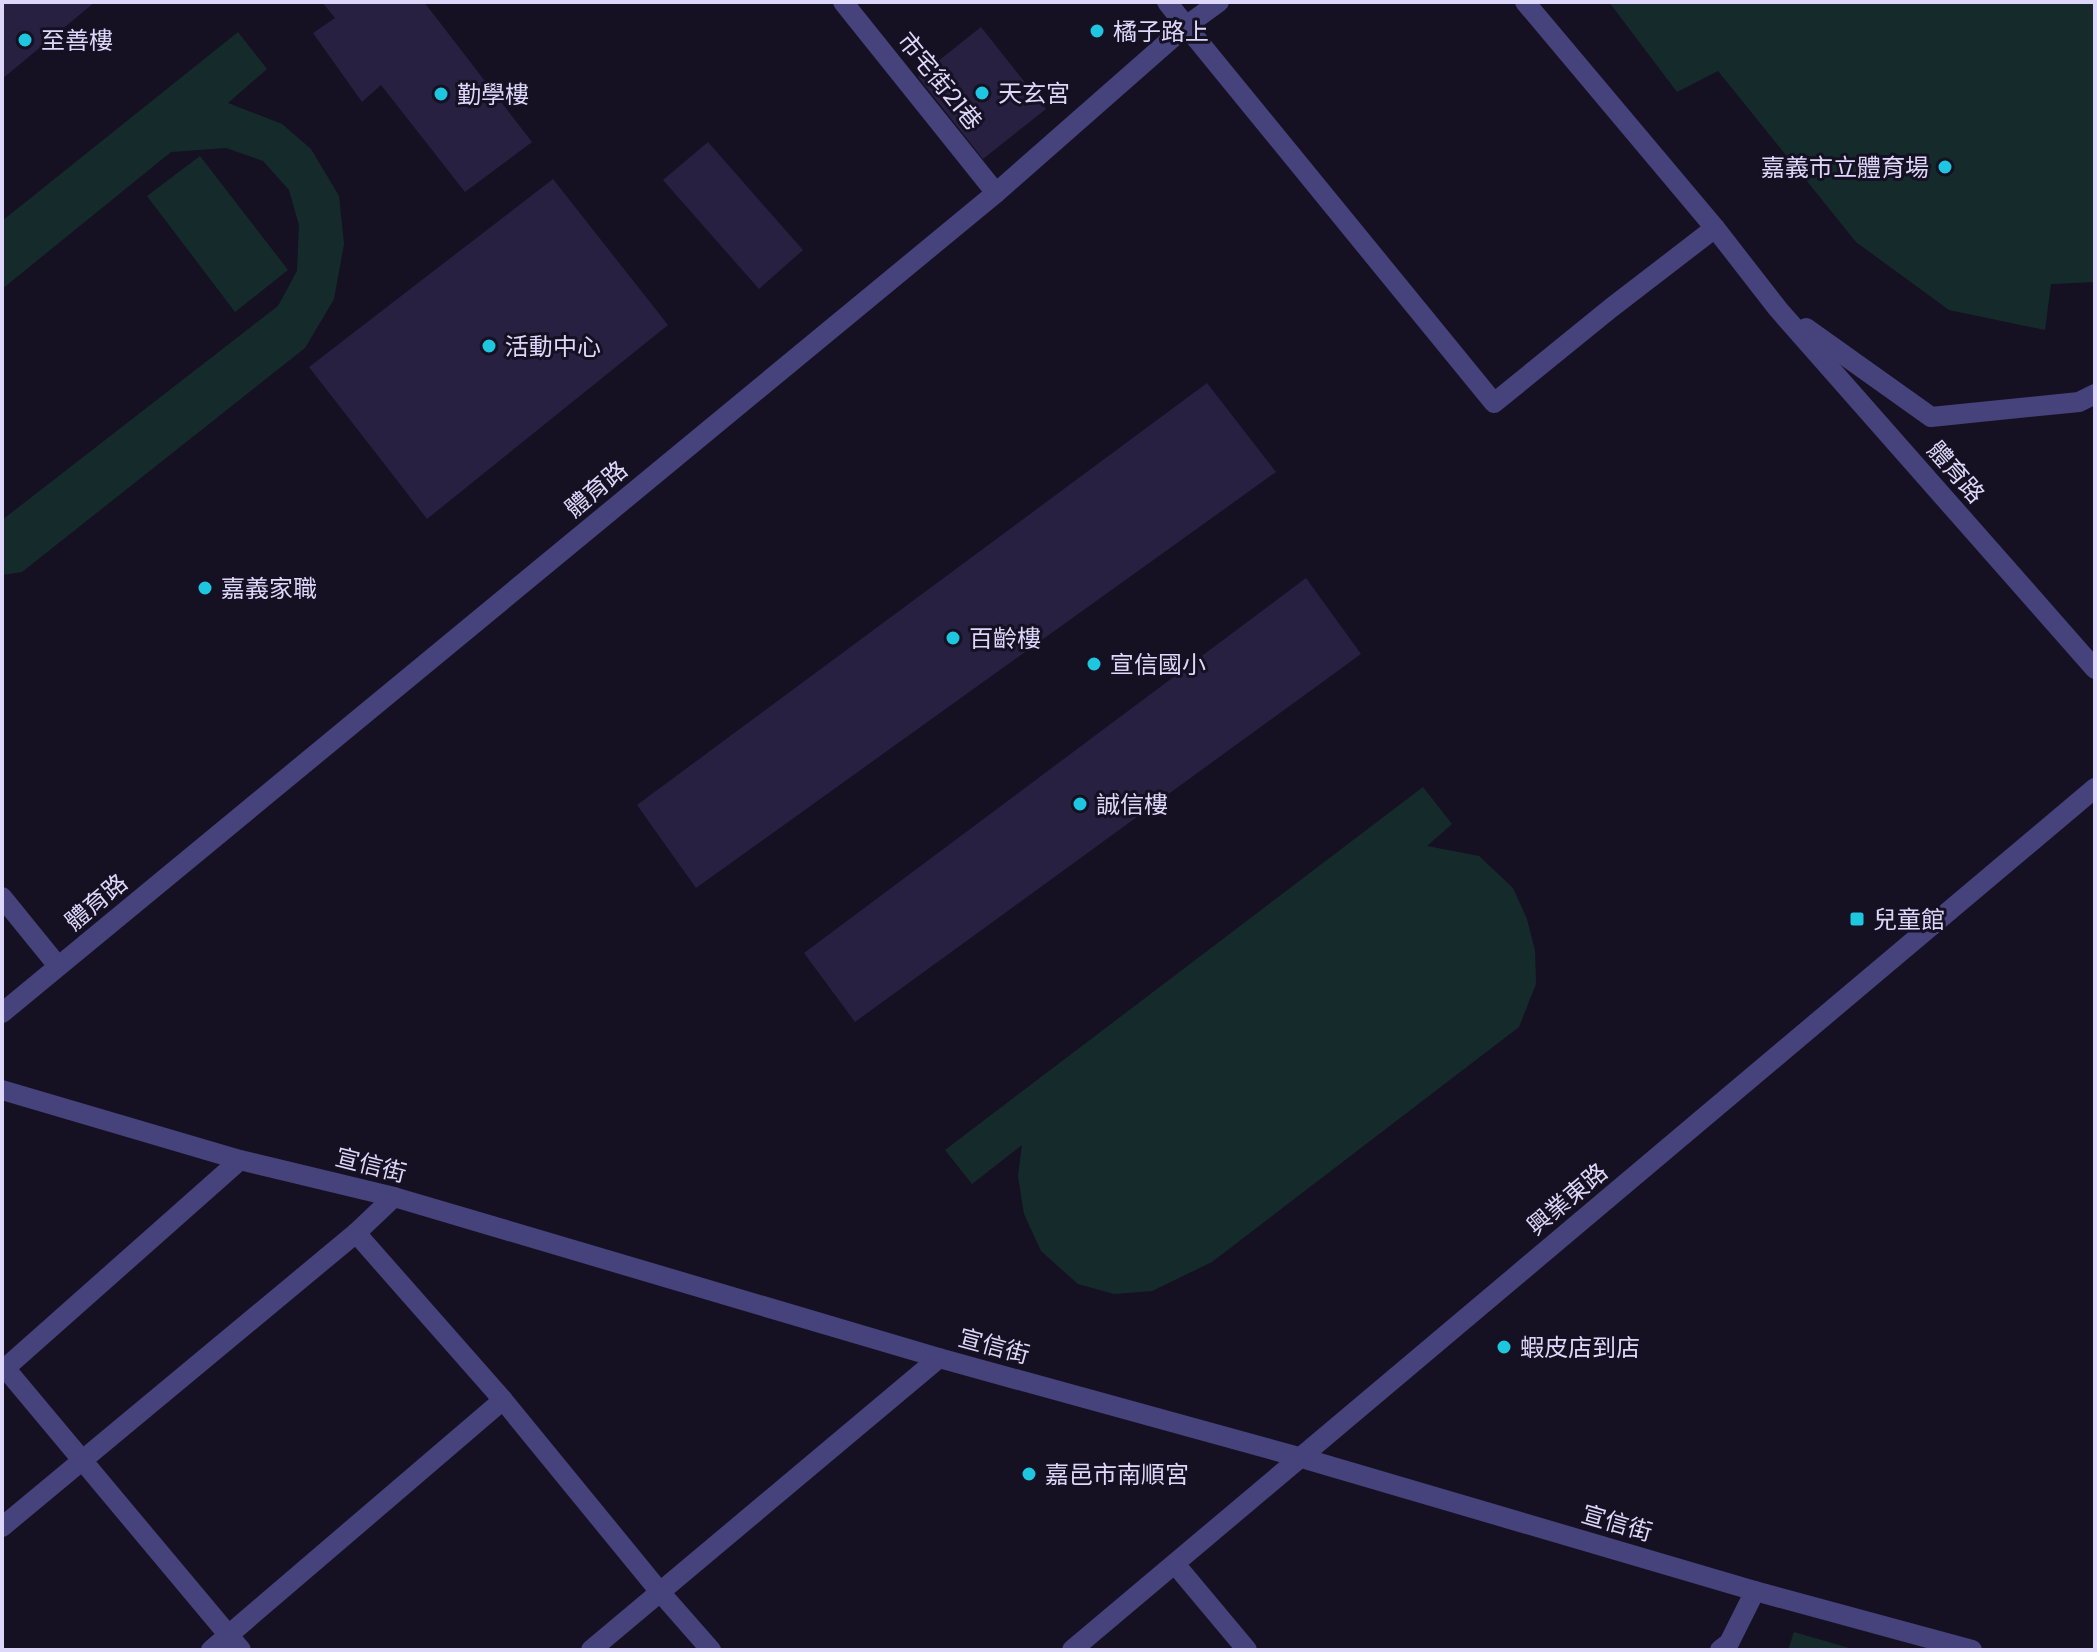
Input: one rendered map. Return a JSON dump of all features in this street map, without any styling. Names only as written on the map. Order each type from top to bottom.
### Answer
[{"type":"street","name":"市宅街21巷","points":[[843,2],[996,193]]},
{"type":"street","points":[[1167,2],[1494,403],[1715,228]]},
{"type":"street","name":"體育路","points":[[2,1013],[996,193],[1186,26],[1219,2]]},
{"type":"street","name":"體育路","points":[[1525,2],[1715,228],[1778,309],[2095,669]]},
{"type":"street","name":"體育路","points":[[1778,309],[1931,417],[2079,402],[2095,394]]},
{"type":"street","name":"興業東路","points":[[1072,1650],[2095,788]]},
{"type":"street","points":[[2,897],[58,966]]},
{"type":"street","name":"宣信街","points":[[6,1096],[240,1160],[394,1197],[939,1358],[1302,1458],[1755,1591],[1972,1650]]},
{"type":"street","points":[[235,1642],[4,1370],[240,1160]]},
{"type":"street","points":[[2,1527],[356,1233],[394,1197]]},
{"type":"street","points":[[356,1233],[503,1400],[711,1650]]},
{"type":"street","points":[[591,1650],[939,1358]]},
{"type":"street","points":[[211,1650],[235,1642],[503,1400]]},
{"type":"street","points":[[1175,1564],[1247,1650]]},
{"type":"street","points":[[1728,1648],[1755,1591]]},
{"type":"green space","name":"嘉義市立體育場","points":[[1609,2],[2095,2],[2095,282],[2051,284],[2045,330],[1949,310],[1856,242],[1718,71],[1677,92]]},
{"type":"green space","points":[[238,32],[267,69],[228,103],[282,124],[311,149],[339,196],[344,244],[334,299],[305,348],[22,572],[2,575],[2,520],[278,306],[297,271],[299,225],[289,190],[263,161],[226,148],[171,152],[2,289],[2,221]]},
{"type":"green space","points":[[200,156],[288,270],[235,312],[147,196]]},
{"type":"green space","points":[[1423,787],[1452,824],[1427,846],[1479,856],[1513,888],[1527,919],[1535,951],[1536,984],[1519,1027],[1212,1262],[1152,1291],[1114,1294],[1078,1284],[1041,1251],[1024,1214],[1018,1176],[1022,1145],[972,1184],[945,1150]]},
{"type":"green space","points":[[1794,1632],[1856,1650],[1788,1650]]},
{"type":"building","name":"至善樓","points":[[2,2],[95,2],[2,79]]},
{"type":"building","name":"勤學樓","points":[[322,2],[424,2],[532,142],[465,192],[381,85],[362,102],[313,33],[335,18]]},
{"type":"building","name":"天玄宮","points":[[981,27],[1046,109],[983,159],[918,77]]},
{"type":"building","points":[[708,142],[803,250],[759,289],[663,180]]},
{"type":"building","name":"活動中心","points":[[553,179],[668,325],[427,519],[309,367]]},
{"type":"building","name":"百齡樓","points":[[1207,383],[1276,472],[696,888],[637,805]]},
{"type":"building","name":"誠信樓","points":[[1306,578],[1361,654],[855,1022],[804,953]]},
{"type":"place","name":"橘子路上","points":[[1097,31]]},
{"type":"place","name":"至善樓","points":[[25,40]]},
{"type":"place","name":"天玄宮","points":[[982,93]]},
{"type":"place","name":"勤學樓","points":[[441,94]]},
{"type":"place","name":"嘉義市立體育場","points":[[1945,167]]},
{"type":"place","name":"活動中心","points":[[489,346]]},
{"type":"place","name":"嘉義家職","points":[[205,588]]},
{"type":"place","name":"百齡樓","points":[[953,638]]},
{"type":"place","name":"宣信國小","points":[[1094,664]]},
{"type":"place","name":"誠信樓","points":[[1080,804]]},
{"type":"place","name":"兒童館","points":[[1857,919]]},
{"type":"place","name":"蝦皮店到店","points":[[1504,1347]]},
{"type":"place","name":"嘉邑市南順宮","points":[[1029,1474]]}]
